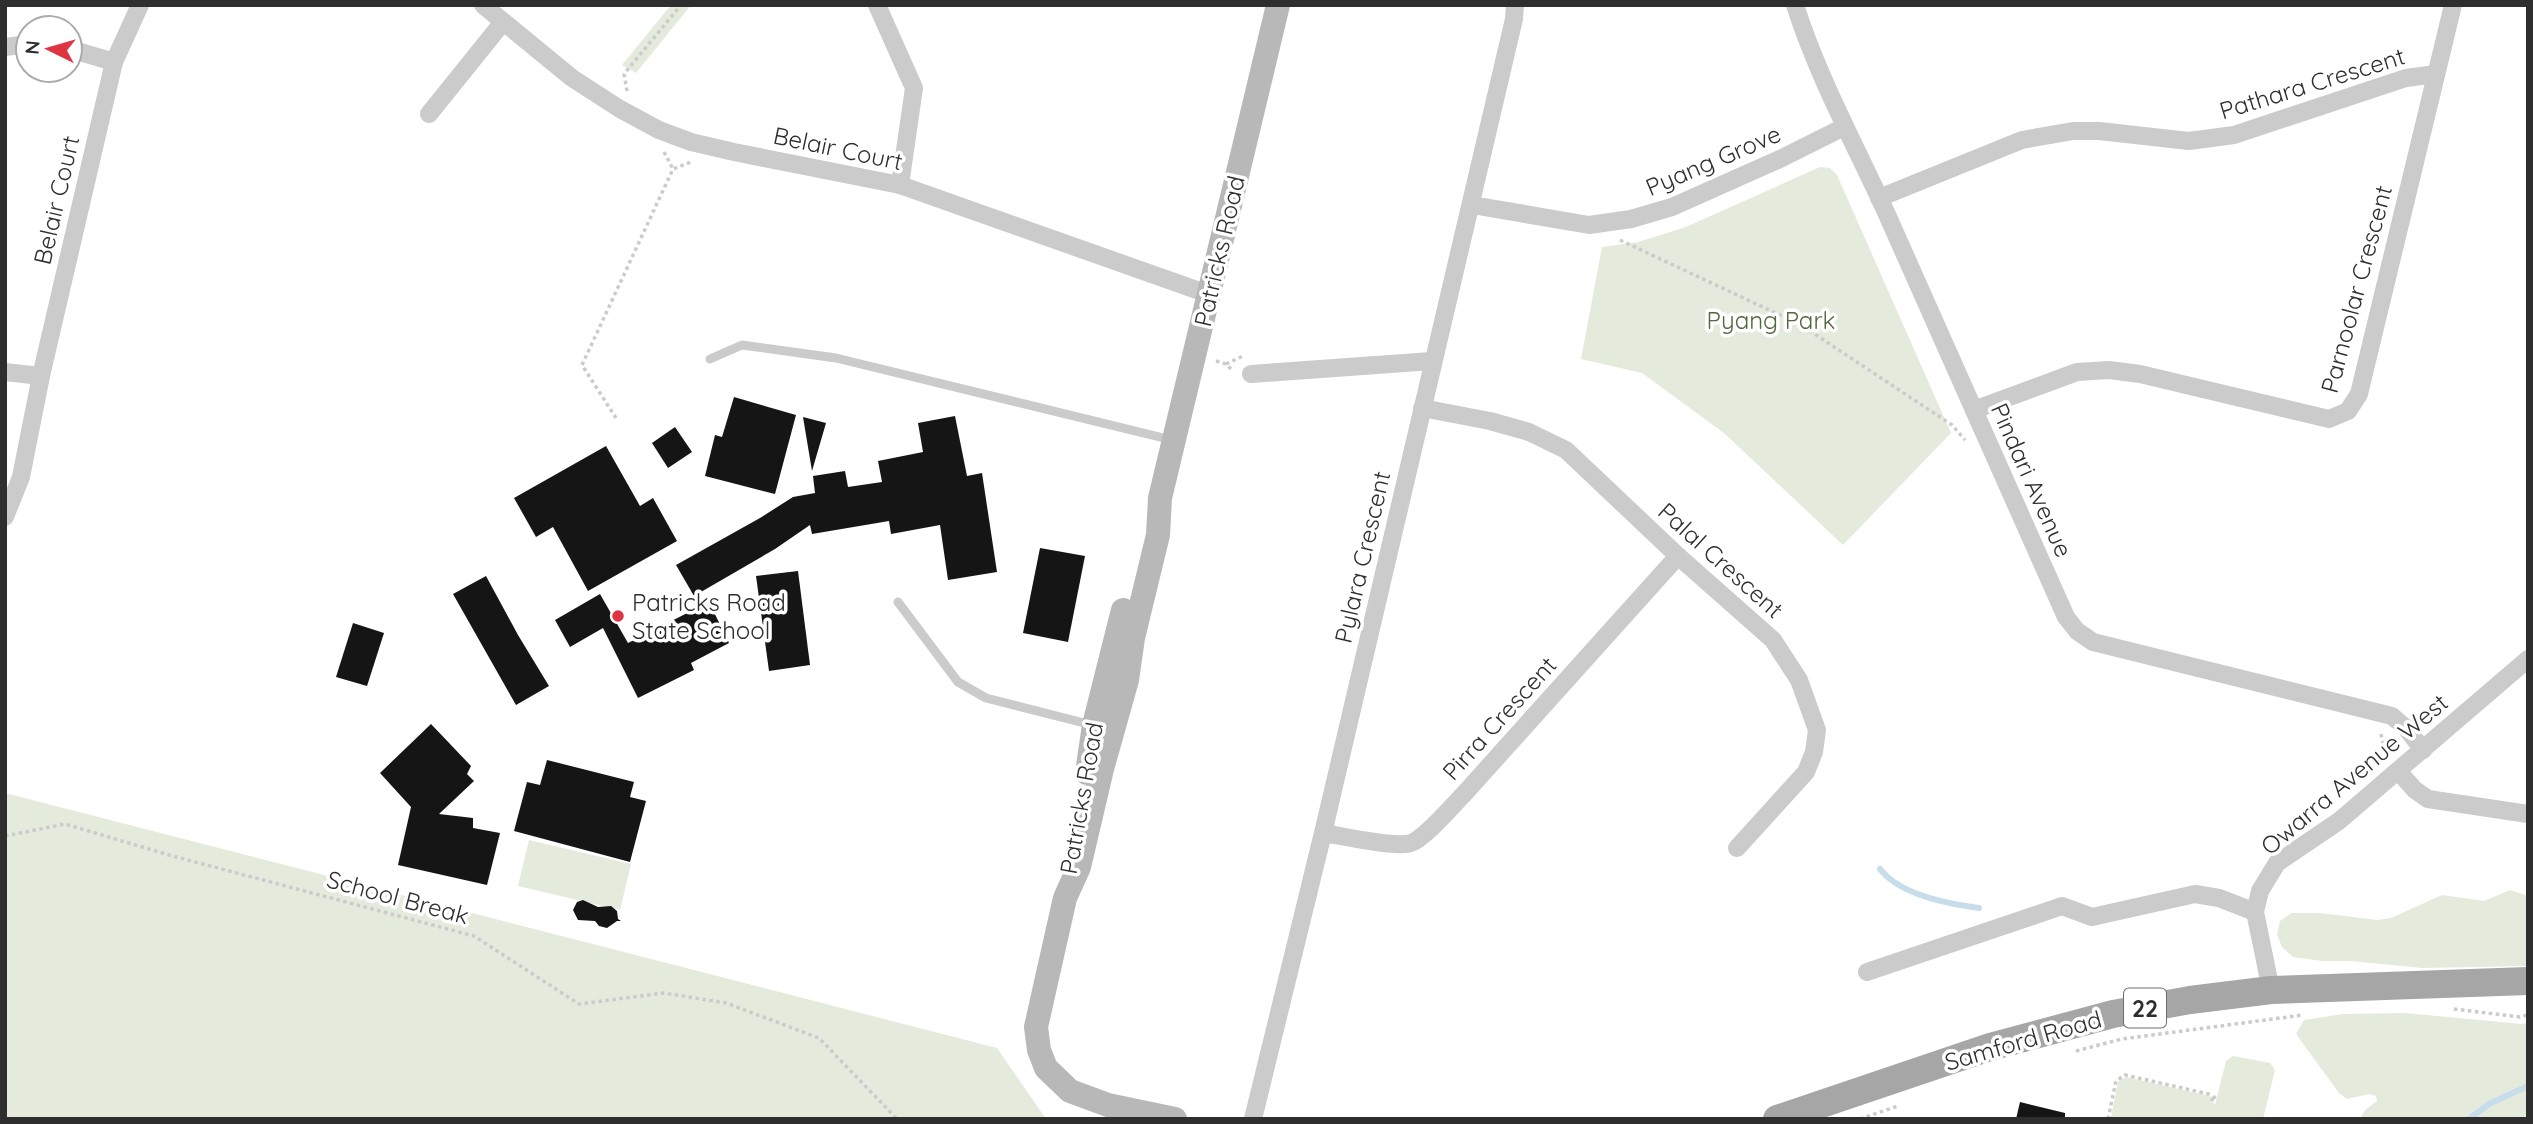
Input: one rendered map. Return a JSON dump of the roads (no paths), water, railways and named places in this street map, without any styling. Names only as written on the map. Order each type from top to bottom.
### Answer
[{"type":"main road","name":"Patricks Road","points":[[1065,898],[1079,867],[1127,680],[1133,638],[1158,535],[1160,498],[1278,5]]},
{"type":"main road","name":"Patricks Road","points":[[1133,1114],[1070,1091],[1046,1068],[1039,1050],[1036,1027],[1065,898],[1066,864],[1091,757],[1094,725],[1142,531],[1160,498]]},
{"type":"main road","name":"Samford Road","points":[[1777,1119],[1990,1047],[2113,1014],[2190,1000],[2271,990],[2528,981]]},
{"type":"main road","points":[[1133,1114],[1175,1119]]},
{"type":"street","name":"Belair Court","points":[[5,517],[21,477],[41,376],[114,62],[140,5]]},
{"type":"street","name":"Belair Court","points":[[483,5],[572,78],[659,130],[691,142],[900,185],[1208,294]]},
{"type":"street","points":[[877,5],[914,88],[900,185]]},
{"type":"street","name":"Pylara Crescent","points":[[1253,1119],[1323,833],[1432,361],[1472,205],[1515,5]]},
{"type":"street","name":"Pindari Avenue","points":[[1795,5],[1804,34],[1844,127],[1879,198],[2066,617],[2077,631],[2093,642],[2392,716],[2407,729],[2423,750]]},
{"type":"street","name":"Parnoolar Crescent","points":[[1974,410],[2077,372],[2109,370],[2140,374],[2329,419],[2348,411],[2359,394],[2453,5]]},
{"type":"street","points":[[429,114],[503,22]]},
{"type":"street","points":[[84,53],[114,62]]},
{"type":"street","name":"Pathara Crescent","points":[[1879,198],[2022,139],[2073,131],[2099,131],[2189,141],[2234,135],[2406,78],[2436,74]]},
{"type":"street","name":"Pyang Grove","points":[[1472,205],[1589,225],[1631,219],[1672,207],[1844,127]]},
{"type":"street","points":[[1251,374],[1432,361]]},
{"type":"street","points":[[5,372],[41,376]]},
{"type":"street","name":"Palal Crescent","points":[[1422,408],[1490,421],[1529,432],[1566,450],[1678,556],[1773,640],[1799,680],[1816,730],[1814,751],[1806,772],[1737,848]]},
{"type":"street","name":"Pirra Crescent","points":[[1323,833],[1382,843],[1412,843],[1436,824],[1464,794],[1678,556]]},
{"type":"street","name":"Owarra Avenue West","points":[[2255,912],[2260,891],[2277,863],[2339,821],[2528,659]]},
{"type":"street","points":[[2398,771],[2415,790],[2428,799],[2528,814]]},
{"type":"street","points":[[1867,972],[2062,906],[2092,917],[2195,894],[2219,898],[2255,912],[2271,990]]},
{"type":"lane","points":[[710,359],[742,345],[836,358],[1174,441]]},
{"type":"lane","points":[[898,602],[958,682],[986,698],[1094,725]]},
{"type":"waterway","points":[[1880,869],[1912,892],[1939,901],[1979,908]]},
{"type":"waterway","points":[[2469,1119],[2489,1104],[2528,1086]]},
{"type":"place","name":"Patricks Road State School","points":[[618,616]]},
{"type":"park label","name":"Pyang Park","points":[[1771,320]]}]
